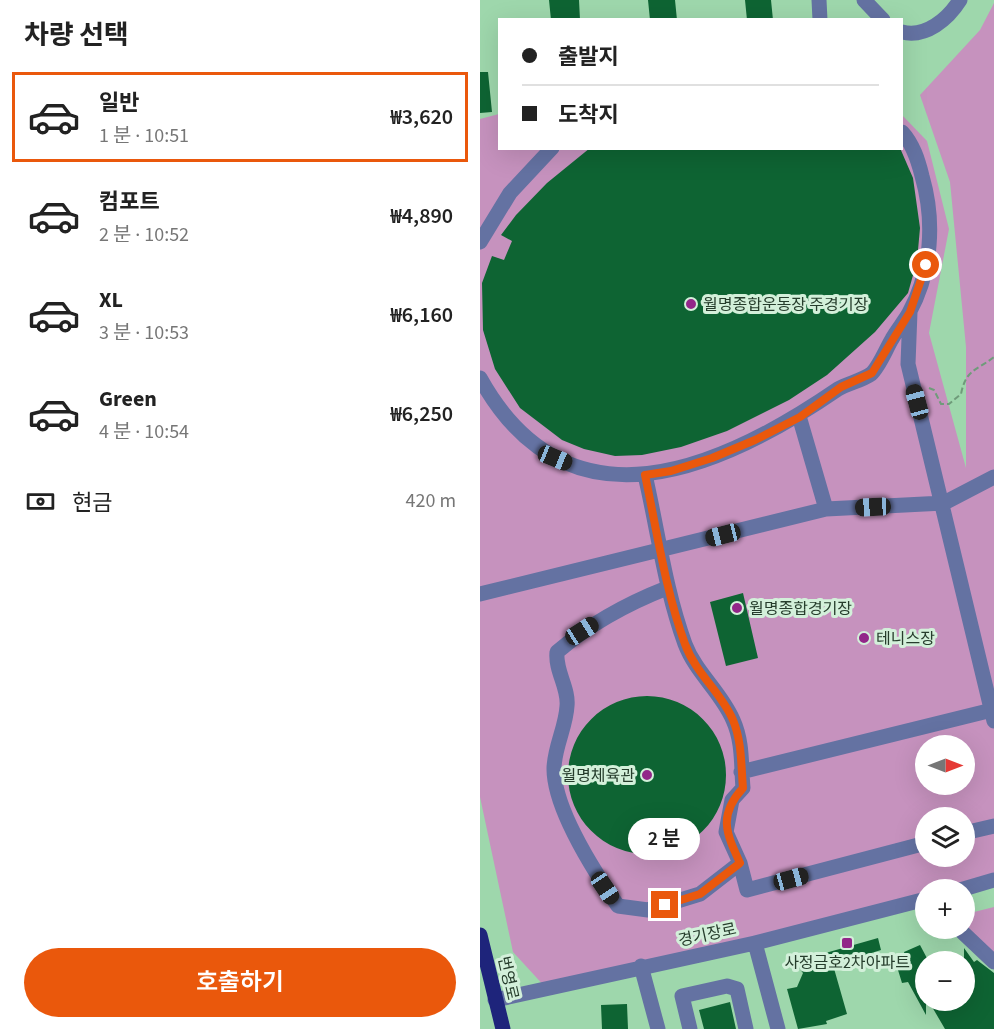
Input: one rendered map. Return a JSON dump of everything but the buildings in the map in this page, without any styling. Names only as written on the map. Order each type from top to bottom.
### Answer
[{"type":"main road","name":"번영로","points":[[480,935],[503,1029]]},
{"type":"main road","points":[[480,995],[495,1000]]},
{"type":"street","points":[[819,0],[820,18]]},
{"type":"street","points":[[864,0],[881,18]]},
{"type":"street","points":[[903,32],[920,33],[951,14],[960,0]]},
{"type":"street","points":[[480,378],[504,417],[534,446],[582,468],[645,475],[671,471],[712,458],[755,440],[800,417],[841,387],[872,373],[910,312],[926,265],[932,223],[918,160],[903,133]]},
{"type":"street","points":[[480,242],[510,193],[550,150]]},
{"type":"street","points":[[741,772],[993,716],[944,503],[908,364],[910,312]]},
{"type":"street","points":[[800,417],[826,509]]},
{"type":"street","points":[[645,475],[662,550],[667,588],[694,665],[734,721],[741,749],[743,788],[732,800],[726,832],[740,863],[747,890],[915,846]]},
{"type":"street","points":[[480,594],[826,509],[944,503],[994,477]]},
{"type":"street","points":[[667,588],[628,603],[582,631],[557,652],[559,675],[568,705],[554,770],[559,789],[575,836],[618,906],[648,910],[700,894],[740,863]]},
{"type":"street","points":[[975,830],[994,825]]},
{"type":"street","points":[[975,886],[994,880]]},
{"type":"street","name":"경기장로","points":[[495,1000],[641,966],[755,943],[915,903]]},
{"type":"street","points":[[970,939],[994,962]]},
{"type":"street","points":[[755,943],[778,1029]]},
{"type":"street","points":[[641,966],[658,1029]]},
{"type":"street","points":[[690,1029],[682,996],[726,986],[737,989],[746,1029]]},
{"type":"path","points":[[912,381],[934,390],[941,404],[949,404],[961,394],[964,379],[994,357]]},
{"type":"shaded area","name":"월명종합경기장","points":[[994,3],[994,880],[975,885],[975,879],[915,879],[915,901],[547,989],[513,952],[480,797],[480,119],[498,114],[498,150],[903,150],[903,116],[927,141],[949,229],[929,333],[966,468],[966,347],[950,182],[920,95],[980,30]]},
{"type":"shaded area","points":[[994,907],[994,953],[975,937],[975,912]]},
{"type":"place","name":"월명종합운동장 주경기장","points":[[691,304]]},
{"type":"place","name":"월명종합경기장","points":[[737,608]]},
{"type":"place","name":"테니스장","points":[[864,638]]},
{"type":"place","name":"월명체육관","points":[[647,775]]},
{"type":"place","name":"사정금호2차아파트","points":[[847,943]]},
{"type":"route","points":[[665,905],[700,894],[740,863],[726,832],[732,800],[743,788],[741,749],[734,721],[694,665],[667,588],[662,550],[645,475],[671,471],[712,458],[755,440],[800,417],[841,387],[872,373],[910,312],[926,265]]}]
